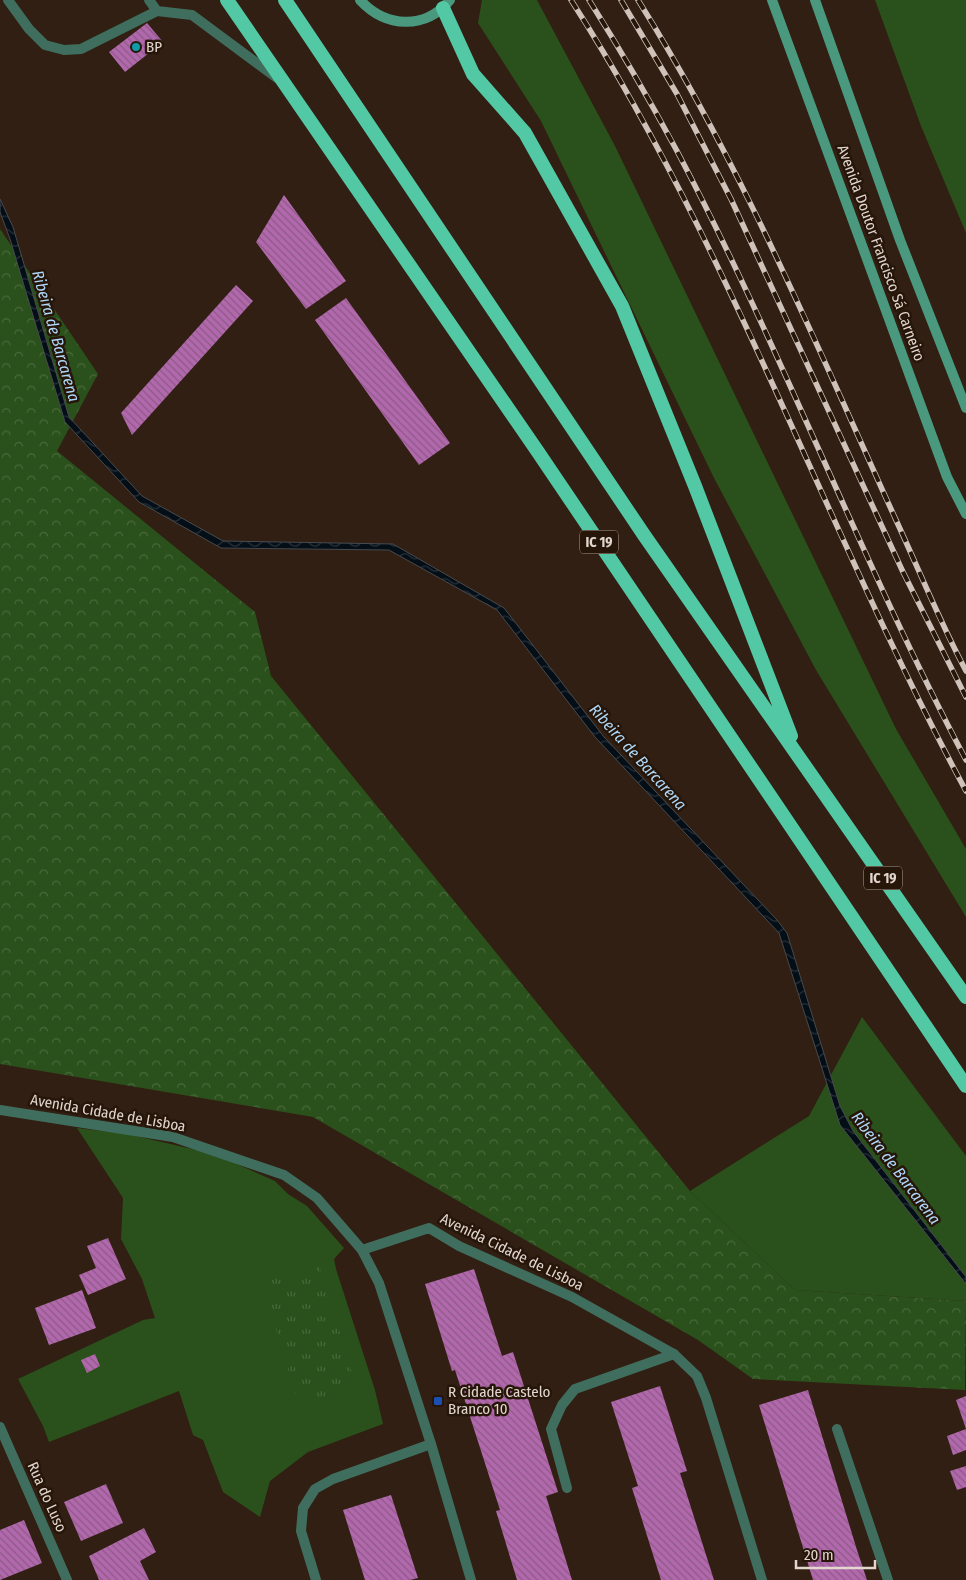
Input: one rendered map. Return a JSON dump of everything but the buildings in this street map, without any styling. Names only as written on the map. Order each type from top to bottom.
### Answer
[{"type":"highway","name":"IC 19","points":[[227,0],[544,460],[966,1086]]},
{"type":"highway","name":"IC 19","points":[[285,0],[644,535],[966,997]]},
{"type":"highway","points":[[447,4],[473,74],[525,133],[622,306],[695,486],[800,758]]},
{"type":"main road","points":[[360,0],[370,10],[388,20],[407,22],[426,18],[447,4]]},
{"type":"main road","name":"Avenida Doutor Francisco Sá Carneiro","points":[[772,0],[947,477],[966,514]]},
{"type":"main road","name":"Avenida Doutor Francisco Sá Carneiro","points":[[815,0],[900,240],[966,408]]},
{"type":"street","points":[[8,0],[29,29],[44,45],[64,50],[81,49],[157,11],[192,15],[284,83]]},
{"type":"street","points":[[149,0],[157,11]]},
{"type":"street","name":"Avenida Cidade de Lisboa","points":[[0,1110],[173,1137],[284,1175],[317,1198],[362,1250],[429,1228],[459,1246],[572,1297],[674,1354],[697,1376],[706,1398],[762,1580]]},
{"type":"street","points":[[362,1250],[379,1283],[431,1444],[471,1580]]},
{"type":"street","points":[[568,1488],[550,1429],[562,1405],[575,1390],[674,1354]]},
{"type":"street","name":"Rua do Luso","points":[[0,1427],[67,1580]]},
{"type":"street","points":[[838,1429],[888,1580]]},
{"type":"street","points":[[316,1580],[301,1531],[302,1508],[315,1489],[333,1479],[431,1444]]},
{"type":"green space","points":[[482,0],[537,0],[615,146],[896,729],[966,849],[966,917],[816,670],[714,478],[541,121],[478,23]]},
{"type":"green space","points":[[875,0],[966,0],[966,233],[921,126]]},
{"type":"green space","points":[[0,229],[98,374],[57,451],[255,612],[271,676],[690,1191],[795,1290],[966,1301],[965,1390],[753,1379],[698,1340],[313,1117],[0,1064]]},
{"type":"green space","points":[[862,1017],[966,1156],[966,1301],[795,1290],[690,1191],[809,1116]]},
{"type":"green space","points":[[77,1128],[127,1134],[214,1154],[275,1181],[288,1194],[307,1206],[344,1248],[334,1259],[336,1269],[375,1390],[383,1424],[308,1452],[270,1481],[260,1517],[223,1492],[203,1440],[193,1435],[179,1391],[49,1442],[43,1426],[18,1379],[143,1320],[155,1318],[142,1279],[121,1239],[123,1198]]},
{"type":"green space","points":[[319,1264],[357,1389],[299,1406],[262,1282]]},
{"type":"water","points":[[0,199],[13,227],[69,417],[142,496],[223,541],[393,544],[504,608],[604,737],[777,920],[787,933],[840,1106],[853,1131],[966,1277],[966,1284],[840,1125],[779,933],[595,737],[497,610],[389,550],[221,548],[139,502],[65,422],[10,239],[0,212]]},
{"type":"railway","points":[[571,0],[628,95],[681,192],[776,391],[915,693],[966,791]]},
{"type":"railway","points":[[589,0],[656,112],[715,226],[752,302],[891,609],[966,760]]},
{"type":"railway","points":[[621,0],[677,94],[731,199],[903,572],[966,697]]},
{"type":"railway","points":[[638,0],[711,126],[776,255],[938,615],[966,671]]},
{"type":"place","name":"BP","points":[[136,47]]},
{"type":"place","name":"R Cidade Castelo Branco 10","points":[[438,1401]]},
{"type":"water label","name":"Ribeira de Barcarena","points":[[56,336]]},
{"type":"water label","name":"Ribeira de Barcarena","points":[[638,757]]},
{"type":"water label","name":"Ribeira de Barcarena","points":[[896,1168]]}]
